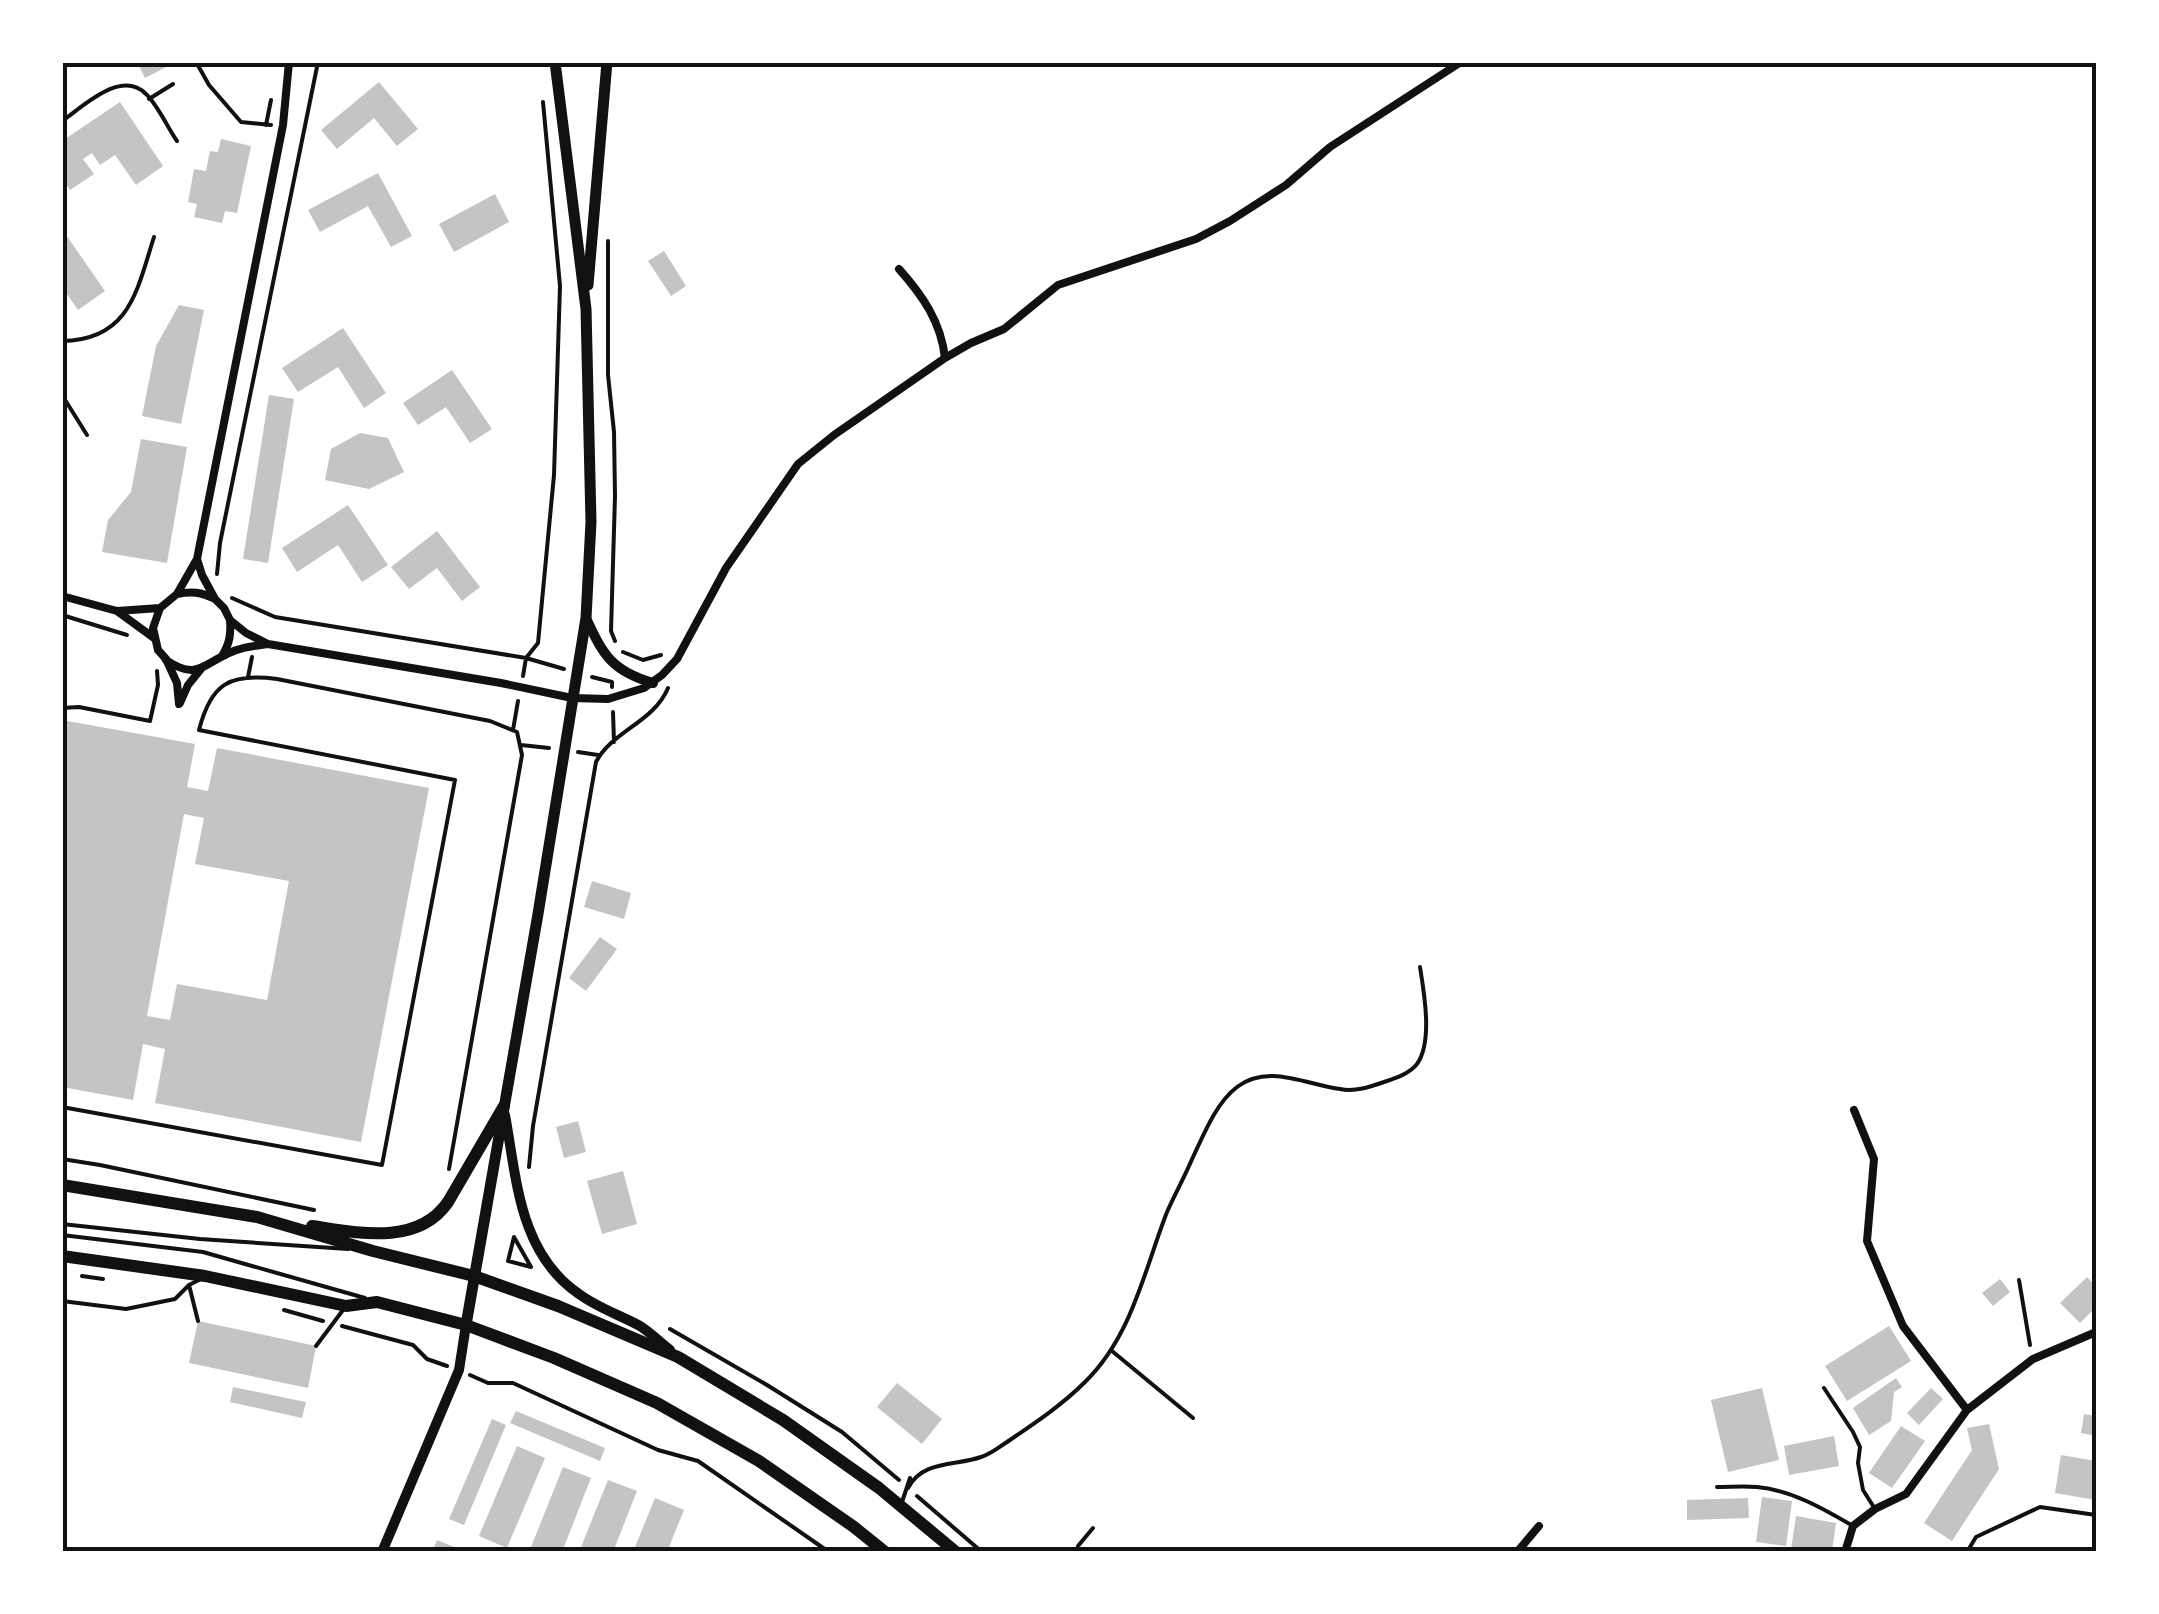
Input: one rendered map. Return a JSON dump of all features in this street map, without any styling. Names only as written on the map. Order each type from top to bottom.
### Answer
[{"type":"main road","points":[[554,62],[586,309]]},
{"type":"main road","points":[[466,1325],[586,618],[591,522],[586,309],[606,62]]},
{"type":"main road","points":[[62,1185],[391,1234],[426,1223],[442,1212],[504,1106]]},
{"type":"main road","points":[[257,1217],[474,1276],[558,1306],[678,1357],[783,1420],[901,1506],[956,1552]]},
{"type":"main road","points":[[62,1256],[205,1276],[346,1306],[377,1302],[466,1325],[657,1403],[759,1461],[884,1552]]},
{"type":"street","points":[[201,669],[179,704],[177,683],[158,650],[153,628],[160,608],[177,594],[197,559],[283,125],[290,62]]},
{"type":"street","points":[[230,620],[268,644],[572,698],[608,700],[653,683],[678,657],[726,568],[798,464],[834,435],[945,358],[1004,328],[1058,286],[1196,240],[1230,221],[1286,184],[1330,147],[1461,62]]},
{"type":"street","points":[[899,270],[935,318],[945,358]]},
{"type":"street","points":[[166,660],[188,670],[201,669],[213,664],[229,645],[230,620],[202,575],[197,559]]},
{"type":"street","points":[[177,594],[203,593],[215,598]]},
{"type":"street","points":[[62,596],[117,611],[160,608]]},
{"type":"street","points":[[117,611],[154,638]]},
{"type":"street","points":[[586,618],[608,660],[625,674],[653,683]]},
{"type":"street","points":[[222,656],[244,647],[268,644]]},
{"type":"street","points":[[504,1106],[522,1212],[540,1253],[576,1293],[642,1327],[678,1357]]},
{"type":"street","points":[[1854,1110],[1874,1160],[1867,1241],[1903,1326],[1967,1410]]},
{"type":"street","points":[[382,1552],[459,1370],[466,1325]]},
{"type":"street","points":[[1845,1552],[1853,1526],[1875,1509],[1906,1494],[1967,1410],[2033,1359],[2096,1332]]},
{"type":"street","points":[[1517,1552],[1540,1526]]},
{"type":"lane","points":[[908,1488],[919,1472],[980,1458],[1038,1423],[1083,1384],[1112,1352],[1168,1210],[1207,1127],[1238,1086],[1266,1076],[1354,1090],[1407,1073],[1418,1062],[1426,1032],[1420,967]]},
{"type":"lane","points":[[62,1224],[372,1251]]},
{"type":"lane","points":[[62,1235],[203,1252],[377,1302]]},
{"type":"lane","points":[[62,1301],[126,1309],[175,1300],[205,1276]]},
{"type":"lane","points":[[189,1285],[198,1321]]},
{"type":"lane","points":[[316,1346],[346,1306]]},
{"type":"lane","points":[[1112,1352],[1193,1418]]},
{"type":"lane","points":[[1824,1388],[1860,1447],[1858,1463],[1864,1490],[1875,1509]]},
{"type":"lane","points":[[901,1506],[910,1478]]},
{"type":"lane","points":[[1717,1487],[1760,1487],[1826,1510],[1853,1526]]},
{"type":"lane","points":[[1967,1552],[1976,1538],[2040,1507],[2096,1515]]},
{"type":"lane","points":[[1077,1552],[1093,1528]]},
{"type":"path","points":[[196,62],[209,85],[241,122],[283,125]]},
{"type":"path","points":[[219,578],[216,574],[220,544],[318,62]]},
{"type":"path","points":[[150,98],[172,84]]},
{"type":"path","points":[[62,121],[110,88],[130,86],[146,92],[176,141]]},
{"type":"path","points":[[226,596],[275,616],[526,658],[538,643],[554,476],[560,286],[543,100]]},
{"type":"path","points":[[62,340],[82,340],[102,334],[116,324],[136,294],[154,237]]},
{"type":"path","points":[[608,241],[608,375],[615,496],[611,631],[619,650],[643,660],[684,646]]},
{"type":"path","points":[[62,396],[87,435]]},
{"type":"path","points":[[62,615],[137,638]]},
{"type":"path","points":[[528,1176],[533,1126],[598,755],[654,709],[665,694],[678,657]]},
{"type":"path","points":[[62,708],[79,707],[150,721],[158,685],[156,662]]},
{"type":"path","points":[[62,1106],[382,1164],[455,780],[198,730],[206,703],[228,682],[251,676],[490,721],[516,732],[522,755],[446,1182]]},
{"type":"path","points":[[62,1159],[320,1212]]},
{"type":"path","points":[[514,1238],[526,1257],[530,1267],[508,1261],[514,1238]]},
{"type":"path","points":[[2019,1280],[2033,1359]]},
{"type":"building","points":[[137,62],[176,62],[145,78]]},
{"type":"building","points":[[379,82],[418,129],[397,146],[374,118],[337,149],[321,130]]},
{"type":"building","points":[[120,102],[163,166],[136,185],[115,155],[100,165],[92,153],[83,159],[94,174],[70,190],[62,178],[62,141]]},
{"type":"building","points":[[221,139],[251,146],[237,213],[225,211],[222,223],[194,217],[197,204],[188,202],[194,169],[206,171],[210,151],[218,152]]},
{"type":"building","points":[[378,173],[412,236],[391,247],[368,206],[320,232],[308,210]]},
{"type":"building","points":[[495,194],[509,222],[454,252],[439,224]]},
{"type":"building","points":[[62,229],[105,291],[78,310],[62,287]]},
{"type":"building","points":[[664,251],[686,286],[671,296],[648,261]]},
{"type":"building","points":[[179,305],[204,310],[181,424],[142,416],[156,346]]},
{"type":"building","points":[[343,328],[386,393],[364,408],[338,367],[298,392],[282,368]]},
{"type":"building","points":[[452,370],[492,429],[470,443],[446,407],[418,425],[403,403]]},
{"type":"building","points":[[269,395],[294,399],[268,563],[243,559]]},
{"type":"building","points":[[360,433],[388,438],[404,472],[369,489],[325,480],[331,449]]},
{"type":"building","points":[[141,439],[187,447],[167,563],[102,552],[108,520],[131,492]]},
{"type":"building","points":[[348,505],[388,565],[362,582],[338,545],[297,572],[282,548]]},
{"type":"building","points":[[437,531],[480,587],[462,601],[437,568],[409,589],[391,567]]},
{"type":"building","points":[[62,720],[195,744],[187,787],[208,791],[217,748],[429,788],[361,1142],[155,1103],[165,1049],[143,1044],[133,1100],[62,1087]],"holes":[[[184,814],[204,818],[195,864],[289,881],[267,1000],[177,984],[170,1020],[147,1016]]]},
{"type":"building","points":[[592,881],[631,893],[624,919],[584,907]]},
{"type":"building","points":[[600,937],[617,949],[586,991],[569,978]]},
{"type":"building","points":[[578,1121],[586,1152],[564,1158],[556,1127]]},
{"type":"building","points":[[623,1171],[637,1224],[602,1234],[587,1181]]},
{"type":"building","points":[[2087,1277],[2096,1286],[2096,1307],[2080,1323],[2060,1303]]},
{"type":"building","points":[[2000,1279],[2010,1292],[1993,1306],[1982,1293]]},
{"type":"building","points":[[198,1321],[316,1346],[308,1388],[189,1363]]},
{"type":"building","points":[[1889,1326],[1911,1361],[1847,1401],[1825,1366]]},
{"type":"building","points":[[1896,1378],[1902,1387],[1894,1392],[1891,1421],[1869,1435],[1853,1408]]},
{"type":"building","points":[[897,1383],[942,1419],[922,1444],[877,1407]]},
{"type":"building","points":[[233,1387],[306,1402],[302,1418],[230,1402]]},
{"type":"building","points":[[1762,1388],[1779,1460],[1728,1472],[1711,1400]]},
{"type":"building","points":[[1931,1388],[1943,1399],[1919,1425],[1907,1413]]},
{"type":"building","points":[[516,1411],[605,1448],[600,1461],[510,1423]]},
{"type":"building","points":[[2084,1414],[2096,1416],[2096,1436],[2081,1433]]},
{"type":"building","points":[[492,1419],[506,1425],[464,1525],[449,1519]]},
{"type":"building","points":[[1989,1424],[1999,1469],[1952,1541],[1924,1523],[1972,1450],[1967,1428]]},
{"type":"building","points":[[1901,1426],[1925,1441],[1892,1488],[1869,1473]]},
{"type":"building","points":[[1834,1436],[1839,1466],[1789,1475],[1784,1446]]},
{"type":"building","points":[[517,1446],[545,1458],[507,1548],[479,1536]]},
{"type":"building","points":[[2061,1455],[2096,1461],[2096,1500],[2055,1493]]},
{"type":"building","points":[[563,1467],[591,1478],[562,1552],[529,1552]]},
{"type":"building","points":[[608,1480],[637,1491],[613,1552],[579,1552]]},
{"type":"building","points":[[1762,1497],[1792,1501],[1786,1546],[1756,1542]]},
{"type":"building","points":[[655,1498],[684,1510],[667,1552],[633,1552]]},
{"type":"building","points":[[1748,1498],[1749,1518],[1687,1520],[1687,1500]]},
{"type":"building","points":[[1796,1516],[1836,1523],[1832,1552],[1791,1549]]},
{"type":"building","points":[[437,1540],[464,1551],[464,1552],[432,1552]]}]
